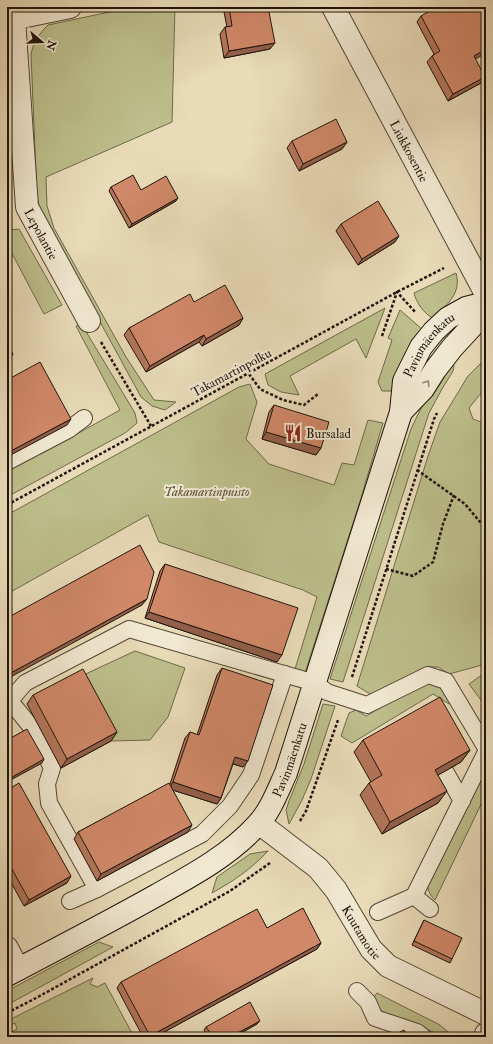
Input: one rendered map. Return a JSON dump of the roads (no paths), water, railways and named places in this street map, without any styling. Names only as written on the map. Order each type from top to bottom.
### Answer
[{"type":"street","points":[[10,20],[70,7]]},
{"type":"street","name":"Liukkosentie","points":[[334,7],[465,257],[486,294]]},
{"type":"street","name":"Lepolantie","points":[[10,20],[27,206],[89,321]]},
{"type":"street","name":"Pavinmäenkatu","points":[[13,972],[114,919],[202,870],[227,853],[259,823],[286,774],[402,412],[404,381],[421,347],[434,331],[448,318],[466,308],[486,303]]},
{"type":"street","name":"Pavinmäenkatu","points":[[402,412],[423,389],[452,348],[486,308]]},
{"type":"street","name":"Kuutamotie","points":[[259,823],[318,868],[336,890],[372,950],[388,966],[486,1014]]},
{"type":"street","points":[[7,948],[13,972]]},
{"type":"lane","points":[[7,462],[68,430],[84,418]]},
{"type":"lane","points":[[97,889],[50,803],[47,784],[52,768],[32,728],[9,703],[25,683],[128,629],[315,683],[327,692],[366,705],[428,675],[446,681],[486,748]]},
{"type":"lane","points":[[70,901],[97,889],[202,834],[230,806],[251,775],[285,674]]},
{"type":"lane","points":[[378,912],[414,896],[486,752]]},
{"type":"lane","points":[[445,771],[462,801]]},
{"type":"lane","points":[[414,896],[430,909]]},
{"type":"lane","points":[[357,991],[368,1002],[375,1018],[417,1032],[423,1037]]},
{"type":"place","name":"Bursalad","points":[[293,433]]},
{"type":"park label","name":"Takamartinpuisto","points":[[207,491]]}]
